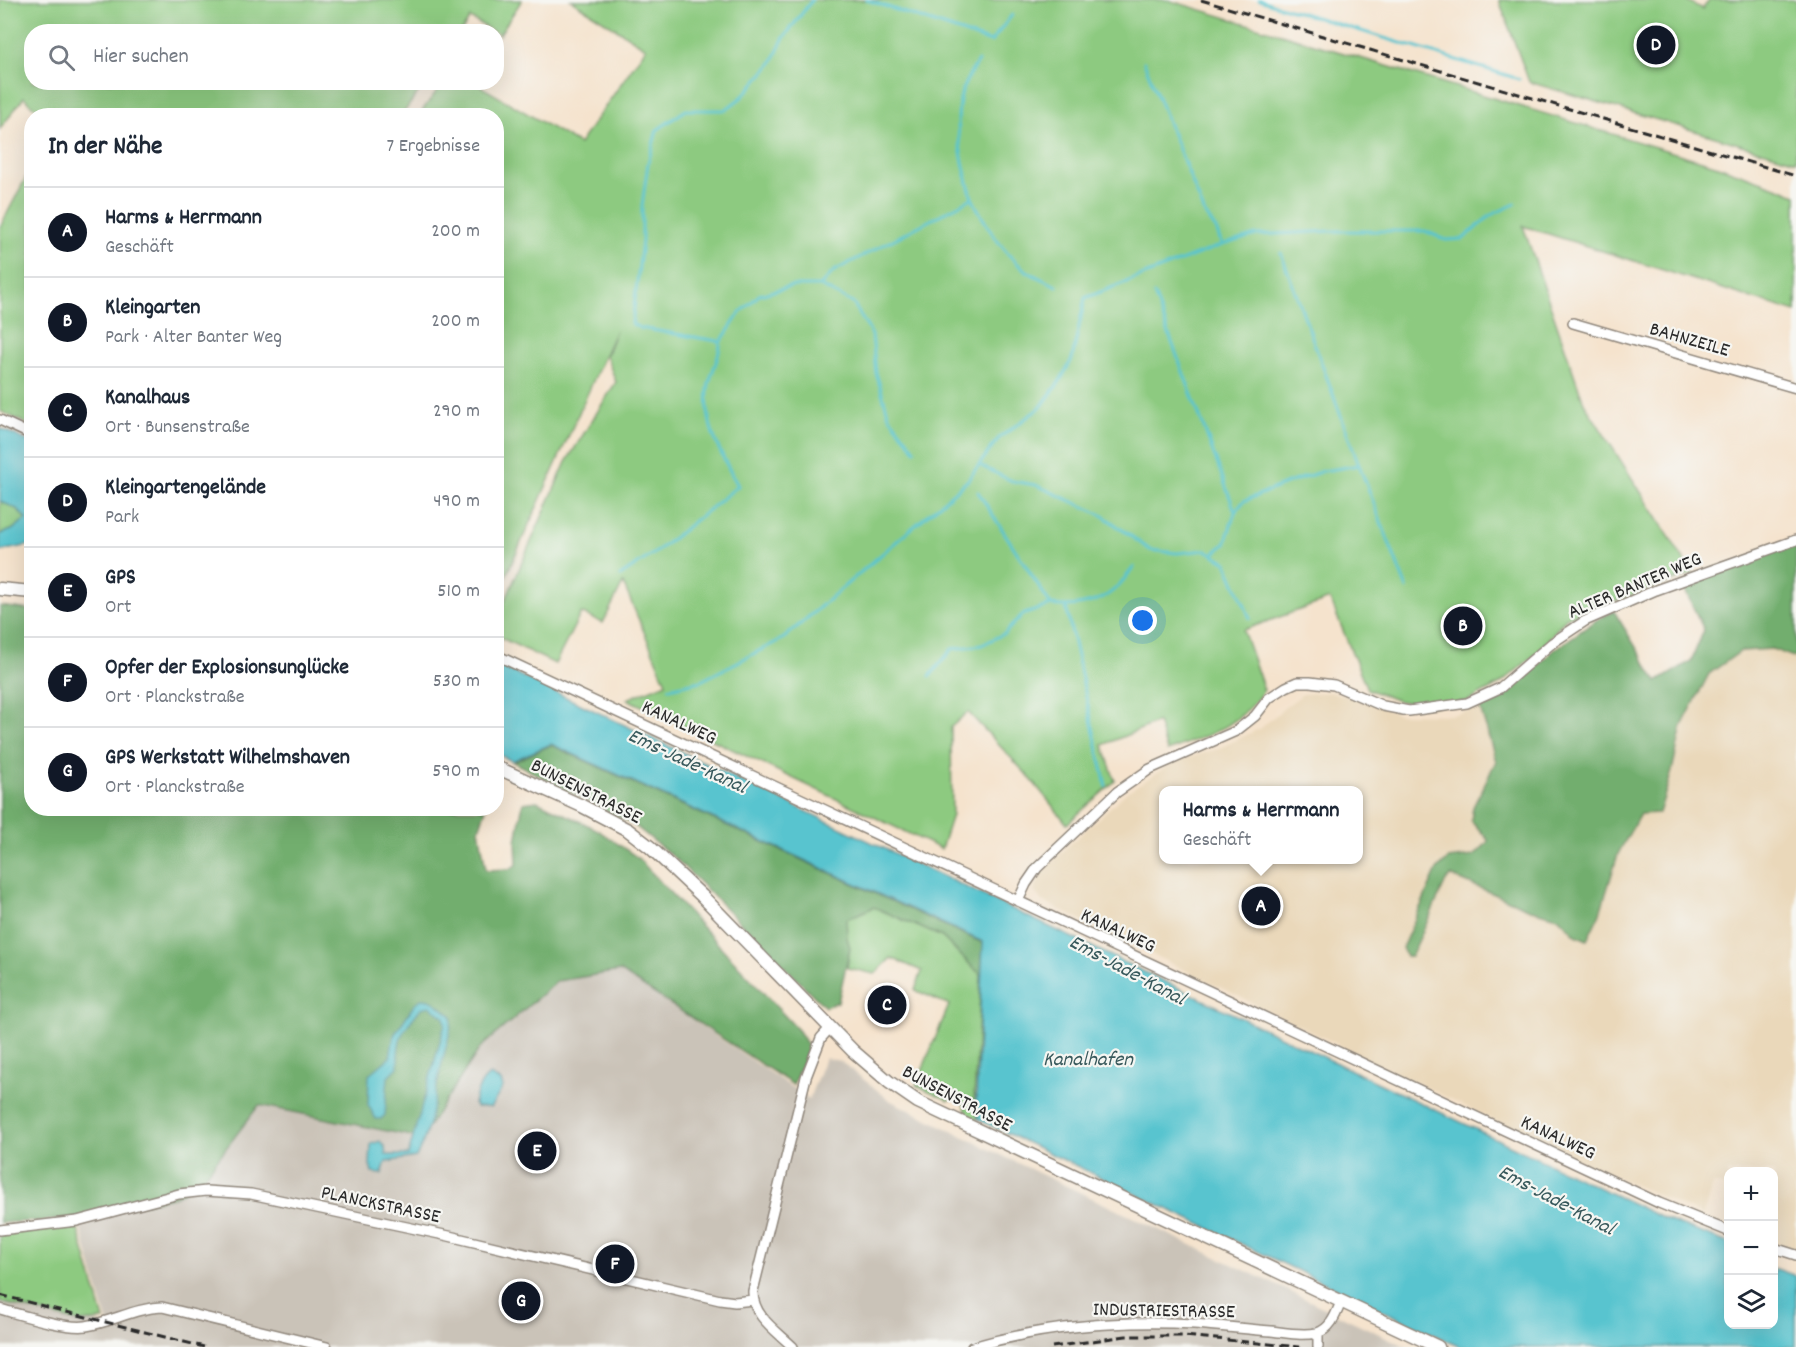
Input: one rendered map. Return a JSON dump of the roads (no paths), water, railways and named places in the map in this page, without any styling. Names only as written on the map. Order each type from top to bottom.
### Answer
[{"type":"street","name":"BAHNZEILE","points":[[1573,324],[1796,388]]},
{"type":"street","points":[[0,420],[24,431]]},
{"type":"street","name":"ALTER BANTER WEG","points":[[1018,901],[1037,868],[1117,792],[1150,769],[1236,731],[1255,716],[1269,698],[1286,687],[1297,682],[1321,682],[1402,711],[1422,711],[1467,703],[1500,688],[1552,644],[1585,621],[1656,590],[1796,540]]},
{"type":"street","points":[[0,589],[24,591]]},
{"type":"street","name":"KANALWEG","points":[[504,659],[1659,1203],[1724,1229]]},
{"type":"street","name":"BUNSENSTRASSE","points":[[504,770],[628,830],[650,847],[702,896],[830,1028],[889,1082],[926,1107],[1438,1347]]},
{"type":"street","points":[[793,1347],[762,1317],[753,1300],[757,1271],[806,1077],[821,1038],[830,1028]]},
{"type":"street","name":"PLANCKSTRASSE","points":[[0,1230],[77,1221],[179,1194],[228,1191],[449,1236],[720,1300],[735,1302],[753,1300]]},
{"type":"street","points":[[1778,1250],[1796,1255]]},
{"type":"street","points":[[1318,1347],[1318,1333],[1330,1324],[1341,1302]]},
{"type":"street","points":[[0,1310],[76,1327],[105,1321],[147,1307],[162,1307],[327,1347]]},
{"type":"street","name":"INDUSTRIESTRASSE","points":[[972,1347],[1038,1332],[1112,1323],[1195,1324],[1293,1334],[1318,1333]]},
{"type":"water","points":[[0,428],[24,439],[24,517],[17,509],[0,501]]},
{"type":"water","points":[[24,521],[24,546],[0,551],[0,534],[12,530]]},
{"type":"water","name":"Kanalhafen","points":[[504,668],[1667,1220],[1724,1241],[1724,1329],[1778,1329],[1778,1269],[1796,1276],[1796,1347],[1460,1347],[979,1120],[976,1100],[983,942],[551,744],[512,761],[504,757]]},
{"type":"water","points":[[421,999],[434,1002],[452,1016],[429,1125],[416,1157],[386,1162],[382,1174],[372,1173],[371,1144],[380,1141],[385,1147],[386,1155],[408,1155],[445,1024],[444,1017],[430,1006],[421,1008],[409,1023],[398,1048],[398,1067],[388,1077],[385,1115],[381,1119],[376,1119],[368,1105],[369,1075],[390,1057],[394,1035],[414,1005]]},
{"type":"water","points":[[490,1075],[501,1081],[503,1087],[491,1107],[476,1107],[474,1104],[477,1092]]},
{"type":"waterway","points":[[620,576],[656,552],[738,486],[715,440],[707,403],[708,389],[720,343],[640,328],[632,324],[642,241],[642,206],[648,163],[657,130],[686,110],[725,110],[742,97],[772,63],[783,39],[812,0]]},
{"type":"waterway","points":[[867,0],[991,42],[1012,15]]},
{"type":"waterway","points":[[1259,0],[1519,79]]},
{"type":"waterway","points":[[820,286],[834,271],[972,198],[962,160],[958,120],[962,91],[978,61]]},
{"type":"waterway","points":[[1144,62],[1205,214],[1216,229],[1222,245]]},
{"type":"waterway","points":[[972,198],[994,236],[1015,262],[1032,274],[1057,286]]},
{"type":"waterway","points":[[669,688],[701,681],[784,638],[967,481],[999,438],[1041,407],[1060,381],[1072,359],[1085,298],[1222,245],[1256,235],[1332,231],[1425,231],[1446,240],[1463,239],[1491,215],[1515,204]]},
{"type":"waterway","points":[[1281,253],[1359,465]]},
{"type":"waterway","points":[[720,343],[740,313],[759,295],[792,286],[820,286],[853,303],[872,335],[876,373],[889,416],[915,450]]},
{"type":"waterway","points":[[1154,294],[1235,511]]},
{"type":"waterway","points":[[979,465],[1012,481],[1036,485],[1102,515],[1150,550],[1177,553],[1206,550],[1226,562],[1250,618]]},
{"type":"waterway","points":[[1213,554],[1225,544],[1235,512],[1244,501],[1323,471],[1359,465],[1407,589]]},
{"type":"waterway","points":[[978,492],[1051,605],[1076,605],[1101,598],[1118,587],[1134,567]]},
{"type":"waterway","points":[[930,676],[952,649],[982,645],[1005,633],[1022,615],[1051,605]]},
{"type":"waterway","points":[[1066,607],[1106,786]]},
{"type":"railway","points":[[1201,0],[1796,176]]},
{"type":"railway","points":[[0,1295],[204,1347]]},
{"type":"railway","points":[[1052,1347],[1126,1336],[1184,1336],[1300,1347]]},
{"type":"place","name":"Kleingartengelände","points":[[1656,45]]},
{"type":"place","name":"Kleingarten","points":[[1463,626]]},
{"type":"place","name":"Harms & Herrmann","points":[[1261,906]]},
{"type":"place","name":"Kanalhaus","points":[[887,1005]]},
{"type":"place","name":"GPS","points":[[537,1151]]},
{"type":"place","name":"Opfer der Explosionsunglücke","points":[[615,1264]]},
{"type":"place","name":"GPS Werkstatt Wilhelmshaven","points":[[521,1301]]},
{"type":"water label","name":"Ems-Jade-Kanal","points":[[688,760]]},
{"type":"water label","name":"Ems-Jade-Kanal","points":[[1128,969]]},
{"type":"water label","name":"Ems-Jade-Kanal","points":[[1557,1199]]}]
